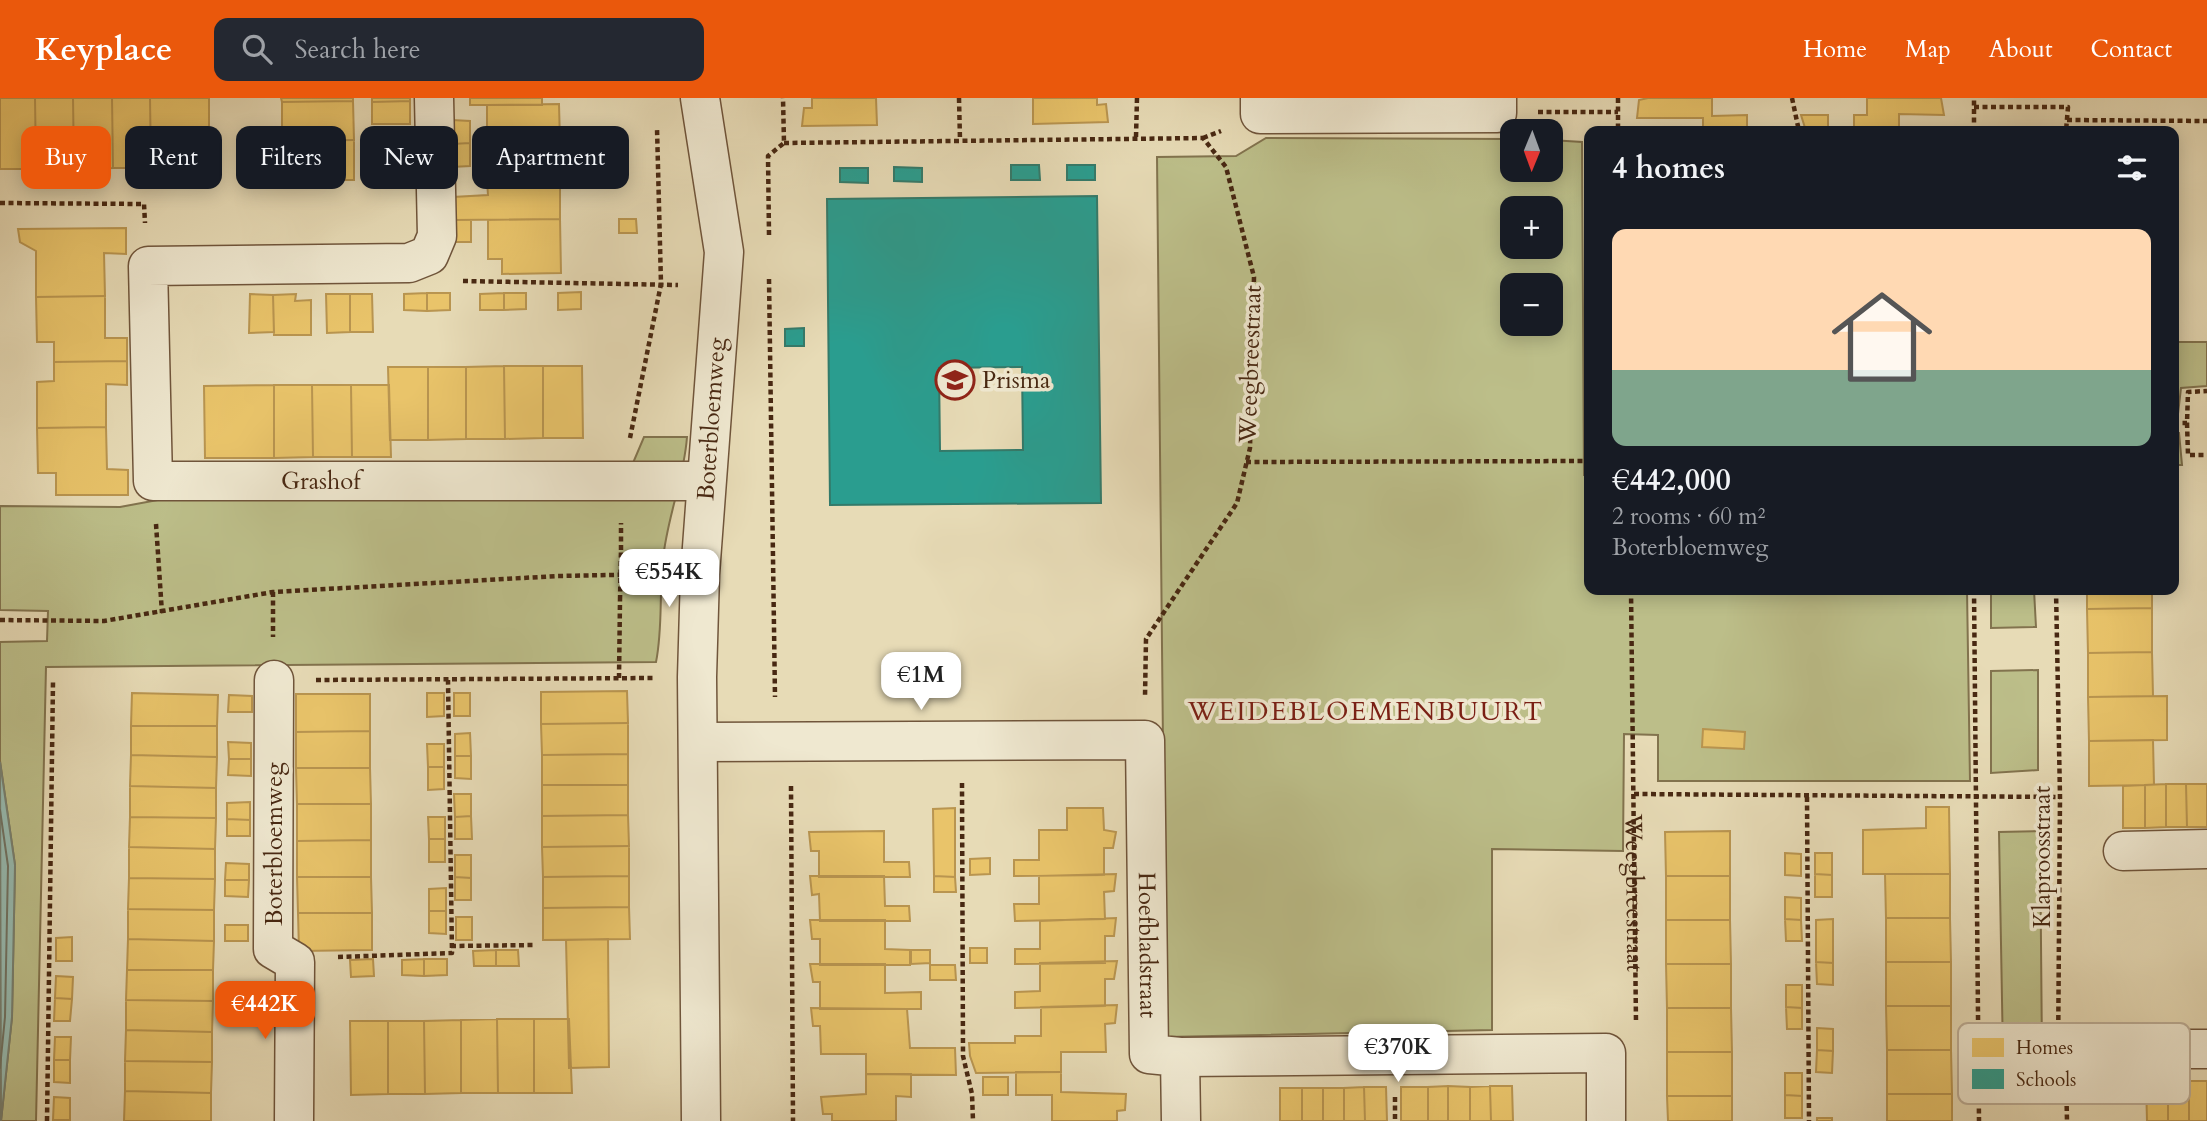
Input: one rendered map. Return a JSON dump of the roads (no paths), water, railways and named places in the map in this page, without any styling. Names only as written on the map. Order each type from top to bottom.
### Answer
[{"type":"street","name":"Grashof","points":[[434,98],[437,236],[429,255],[409,263],[148,266],[153,481],[706,481]]},
{"type":"street","name":"Boterbloemweg","points":[[699,98],[724,252],[700,574],[697,677],[701,1121]]},
{"type":"street","points":[[1261,98],[1261,114],[1497,105]]},
{"type":"street","name":"Boterbloemweg","points":[[274,680],[274,949],[295,962],[294,1121]]},
{"type":"street","name":"Hoefbladstraat","points":[[699,742],[1145,740],[1149,1054],[1180,1057]]},
{"type":"street","points":[[2123,851],[2207,849]]},
{"type":"street","points":[[1181,1121],[1180,1057],[1606,1053],[1606,1121]]},
{"type":"water","points":[[0,762],[15,865],[12,1017],[1,1121]]},
{"type":"place","name":"Prisma","points":[[955,380]]},
{"type":"district","name":"WEIDEBLOEMENBUURT","points":[[1366,711]]}]
